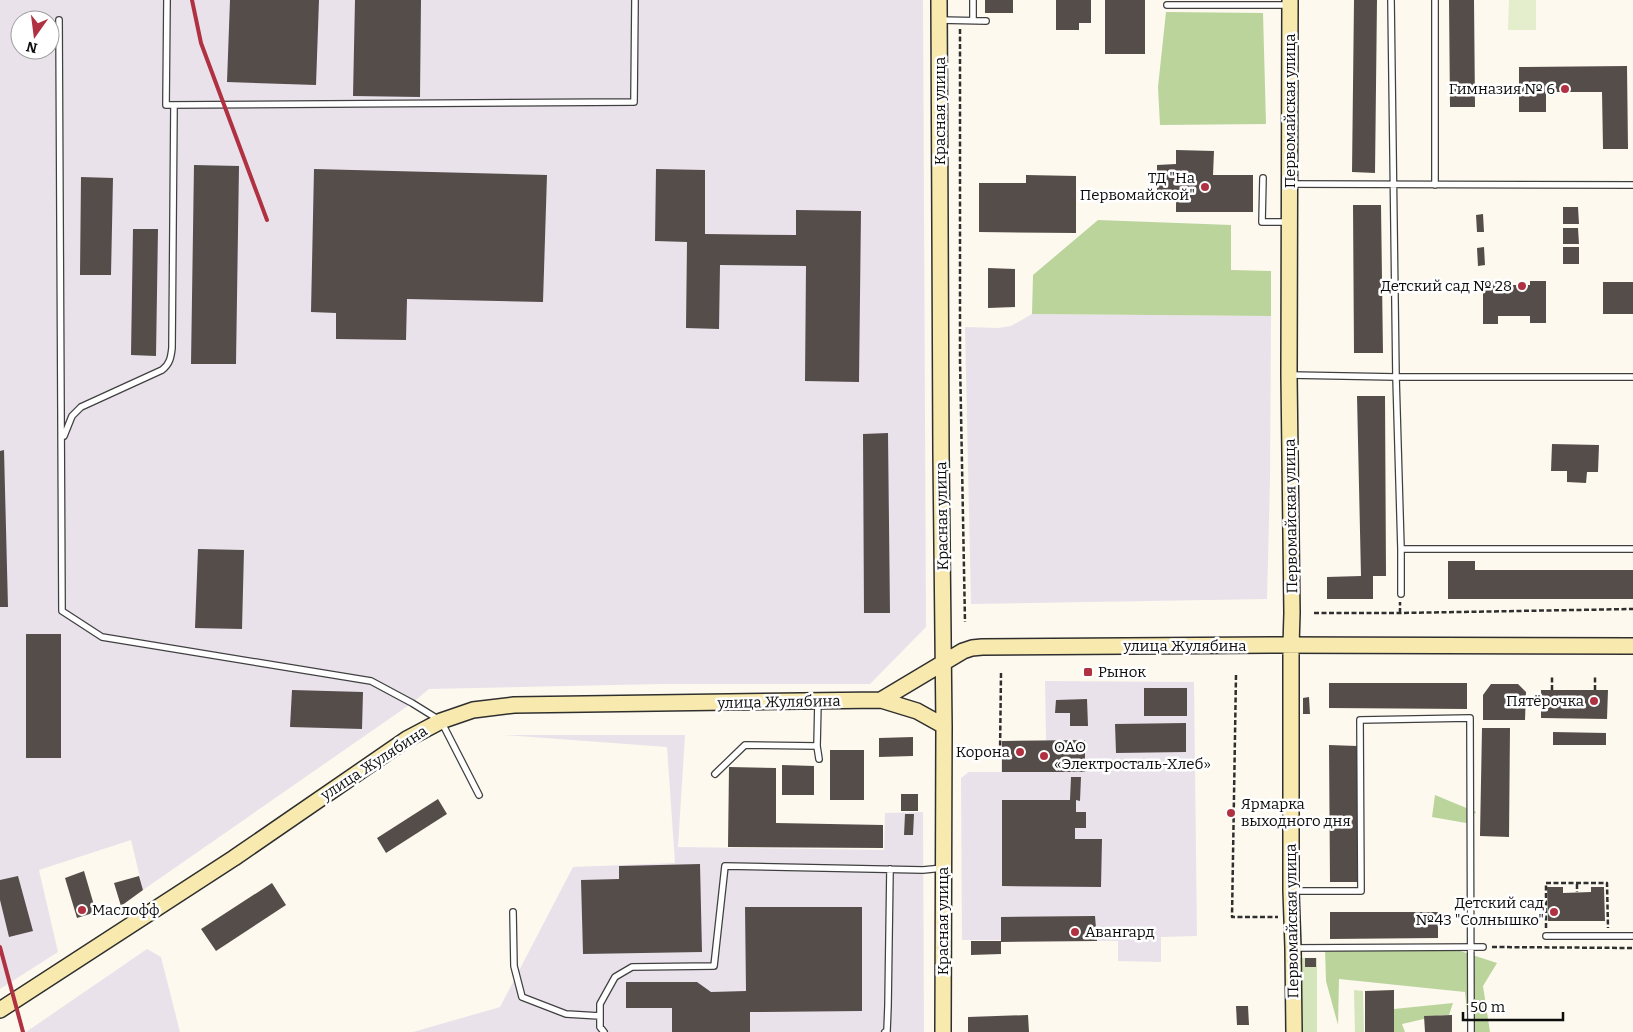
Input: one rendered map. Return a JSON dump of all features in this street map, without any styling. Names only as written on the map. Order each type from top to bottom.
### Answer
[{"type":"main road","name":"Красная улица","points":[[939,0],[944,663],[943,1032]]},
{"type":"main road","name":"Первомайская улица","points":[[1290,3],[1291,891],[1294,948],[1294,1032]]},
{"type":"main road","name":"улица Жулябина","points":[[0,1010],[234,858],[407,738],[441,721],[473,710],[514,705],[881,700],[963,651],[982,647],[1633,646]]},
{"type":"main road","points":[[881,700],[917,711],[944,726]]},
{"type":"lane","points":[[167,0],[166,106],[634,102],[635,0]]},
{"type":"lane","points":[[973,0],[973,20]]},
{"type":"lane","points":[[1391,0],[1396,377],[1401,549],[1400,594]]},
{"type":"lane","points":[[1435,0],[1435,185]]},
{"type":"lane","points":[[1167,5],[1290,3]]},
{"type":"lane","points":[[939,20],[986,21]]},
{"type":"lane","points":[[59,60],[62,611],[102,637],[372,681],[441,721],[479,795]]},
{"type":"lane","points":[[62,440],[72,416],[81,408],[162,370],[171,358],[174,105]]},
{"type":"lane","points":[[1262,178],[1262,222],[1290,222]]},
{"type":"lane","points":[[1290,184],[1633,186]]},
{"type":"lane","points":[[1289,375],[1633,377]]},
{"type":"lane","points":[[1401,549],[1633,550]]},
{"type":"lane","points":[[818,702],[817,746],[819,759]]},
{"type":"lane","points":[[1291,891],[1361,891],[1360,720],[1470,718],[1471,1032]]},
{"type":"lane","points":[[715,774],[745,745],[817,746]]},
{"type":"lane","points":[[604,1032],[600,1027],[600,1004],[615,977],[632,966],[714,966],[725,866],[923,870],[943,868]]},
{"type":"lane","points":[[885,1032],[888,1006],[890,869]]},
{"type":"lane","points":[[513,912],[514,966],[522,996],[566,1014],[600,1016]]},
{"type":"lane","points":[[1546,936],[1633,936]]},
{"type":"lane","points":[[1294,948],[1482,947]]},
{"type":"path","points":[[960,20],[960,360],[966,622]]},
{"type":"path","points":[[1314,613],[1633,609]]},
{"type":"path","points":[[1000,753],[1001,673]]},
{"type":"path","points":[[1236,675],[1232,917],[1292,918]]},
{"type":"path","points":[[1552,676],[1552,690]]},
{"type":"path","points":[[1595,677],[1595,690]]},
{"type":"path","points":[[1577,883],[1577,892]]},
{"type":"path","points":[[1546,936],[1546,884],[1608,883],[1608,948]]},
{"type":"path","points":[[1482,947],[1633,948]]},
{"type":"shaded area","points":[[0,0],[923,0],[926,627],[870,684],[662,684],[429,689],[412,703],[143,890],[131,840],[39,870],[58,952],[0,989]]},
{"type":"shaded area","points":[[1032,314],[1271,316],[1267,599],[971,604],[965,327],[998,328],[1011,326]]},
{"type":"shaded area","name":"ОАО «Электросталь-Хлеб»","points":[[1045,681],[1194,682],[1197,936],[1161,937],[1161,962],[1118,961],[1118,941],[962,940],[961,778],[969,772],[1001,772],[1001,741],[1046,741]]},
{"type":"shaded area","points":[[504,735],[685,735],[678,847],[884,850],[885,813],[923,812],[924,1032],[413,1032],[500,1007],[573,867],[675,863],[667,747]]},
{"type":"shaded area","points":[[147,949],[161,957],[180,1032],[26,1032]]},
{"type":"green space","points":[[1509,0],[1536,0],[1536,30],[1508,30]]},
{"type":"green space","points":[[1166,12],[1263,13],[1266,124],[1160,125],[1158,87]]},
{"type":"green space","points":[[1098,220],[1231,225],[1231,270],[1271,271],[1271,316],[1032,314],[1033,275]]},
{"type":"green space","points":[[1435,795],[1476,812],[1466,823],[1432,817]]},
{"type":"green space","points":[[1439,944],[1497,963],[1483,986],[1490,1032],[1469,1032],[1465,992],[1339,979],[1338,1025],[1326,981],[1325,948]]},
{"type":"green space","points":[[1301,958],[1305,958],[1305,967],[1315,967],[1317,958],[1317,1032],[1301,1032]]},
{"type":"green space","points":[[1354,990],[1363,991],[1364,1032],[1355,1032]]},
{"type":"green space","points":[[1453,1003],[1449,1015],[1441,1015],[1402,1024],[1405,1032],[1394,1032],[1394,1009]]},
{"type":"building","points":[[230,0],[319,0],[316,85],[227,82]]},
{"type":"building","points":[[355,0],[421,0],[420,97],[353,96]]},
{"type":"building","points":[[985,0],[1013,0],[1013,13],[985,13]]},
{"type":"building","points":[[1056,0],[1091,0],[1091,23],[1079,23],[1079,30],[1056,30]]},
{"type":"building","points":[[1105,0],[1145,0],[1145,54],[1105,54]]},
{"type":"building","points":[[1354,0],[1377,0],[1375,173],[1352,172]]},
{"type":"building","points":[[1449,0],[1474,0],[1475,107],[1450,107]]},
{"type":"building","points":[[1627,66],[1628,149],[1603,149],[1602,92],[1546,92],[1546,112],[1519,112],[1519,67]]},
{"type":"building","name":"ТД \"На Первомайской\"","points":[[1176,150],[1214,151],[1213,175],[1253,175],[1253,212],[1176,212],[1176,198],[1157,198],[1157,165],[1176,164]]},
{"type":"building","points":[[194,165],[239,166],[236,364],[191,364]]},
{"type":"building","points":[[314,169],[547,175],[543,302],[407,299],[406,340],[336,339],[336,313],[311,312]]},
{"type":"building","points":[[656,169],[705,170],[705,234],[796,235],[796,210],[861,211],[859,382],[805,381],[806,266],[720,265],[719,329],[686,328],[687,242],[655,241]]},
{"type":"building","points":[[1026,175],[1076,176],[1076,233],[979,232],[979,183],[1026,183]]},
{"type":"building","points":[[81,177],[113,178],[111,275],[80,275]]},
{"type":"building","points":[[1353,205],[1381,205],[1383,353],[1354,353]]},
{"type":"building","points":[[1563,207],[1578,207],[1579,224],[1563,224]]},
{"type":"building","points":[[1483,214],[1484,232],[1477,232],[1476,215]]},
{"type":"building","points":[[1563,228],[1578,228],[1579,244],[1563,244]]},
{"type":"building","points":[[133,229],[158,229],[156,356],[131,355]]},
{"type":"building","points":[[1484,247],[1485,265],[1478,266],[1477,248]]},
{"type":"building","points":[[1563,247],[1579,247],[1579,264],[1563,264]]},
{"type":"building","points":[[988,268],[1015,269],[1015,307],[988,308]]},
{"type":"building","points":[[1483,281],[1499,281],[1499,285],[1530,285],[1530,281],[1546,281],[1546,323],[1530,323],[1530,316],[1498,316],[1498,324],[1483,324]]},
{"type":"building","points":[[1603,282],[1633,282],[1633,314],[1603,314]]},
{"type":"building","points":[[1357,396],[1385,396],[1386,576],[1373,576],[1373,599],[1327,599],[1327,577],[1361,576]]},
{"type":"building","points":[[888,433],[890,613],[864,613],[863,434]]},
{"type":"building","points":[[1552,444],[1599,445],[1598,472],[1587,472],[1586,483],[1567,482],[1567,471],[1551,471]]},
{"type":"building","points":[[4,450],[8,607],[0,607],[0,451]]},
{"type":"building","points":[[198,549],[244,550],[242,629],[195,628]]},
{"type":"building","points":[[1448,561],[1475,561],[1475,570],[1633,570],[1633,599],[1448,599]]},
{"type":"building","points":[[26,634],[61,634],[61,758],[26,758]]},
{"type":"building","points":[[1329,683],[1467,683],[1467,709],[1329,708]]},
{"type":"building","points":[[1491,684],[1518,684],[1526,692],[1525,720],[1483,720],[1483,695]]},
{"type":"building","points":[[1144,688],[1187,688],[1187,716],[1144,716]]},
{"type":"building","points":[[292,690],[363,692],[362,729],[290,727]]},
{"type":"building","points":[[1541,690],[1608,690],[1607,719],[1541,718]]},
{"type":"building","points":[[1309,697],[1310,714],[1303,714],[1303,698]]},
{"type":"building","points":[[1087,699],[1088,726],[1070,726],[1070,713],[1055,713],[1056,700]]},
{"type":"building","points":[[1186,723],[1186,752],[1116,753],[1115,724]]},
{"type":"building","points":[[1482,728],[1510,728],[1509,837],[1480,836]]},
{"type":"building","points":[[1553,732],[1606,733],[1606,745],[1553,745]]},
{"type":"building","points":[[913,737],[913,756],[879,757],[879,738]]},
{"type":"building","name":"ОАО «Электросталь-Хлеб»","points":[[1085,740],[1085,772],[1002,772],[1002,741]]},
{"type":"building","points":[[1329,745],[1357,746],[1357,882],[1330,882]]},
{"type":"building","points":[[830,750],[864,750],[864,800],[830,800]]},
{"type":"building","points":[[782,765],[814,766],[814,795],[782,795]]},
{"type":"building","points":[[729,767],[776,768],[776,823],[883,825],[883,848],[728,847]]},
{"type":"building","points":[[1071,777],[1081,777],[1080,801],[1076,800],[1076,812],[1086,812],[1086,828],[1075,828],[1075,839],[1102,839],[1101,887],[1002,886],[1002,800],[1070,800]]},
{"type":"building","points":[[901,794],[918,794],[918,811],[901,811]]},
{"type":"building","points":[[438,799],[447,814],[386,853],[377,838]]},
{"type":"building","points":[[905,814],[914,814],[913,835],[904,835]]},
{"type":"building","points":[[700,864],[702,952],[583,954],[581,880],[619,879],[619,866]]},
{"type":"building","points":[[84,871],[96,912],[77,918],[65,878]]},
{"type":"building","points":[[18,876],[33,931],[9,937],[0,900],[0,880]]},
{"type":"building","points":[[139,876],[143,890],[121,906],[114,883]]},
{"type":"building","points":[[272,883],[286,905],[216,951],[201,929]]},
{"type":"building","points":[[1547,887],[1563,887],[1563,893],[1591,892],[1591,887],[1604,887],[1605,921],[1548,921]]},
{"type":"building","points":[[745,907],[862,907],[862,1011],[750,1012],[750,1032],[672,1032],[672,1008],[626,1008],[626,982],[697,982],[711,992],[746,991]]},
{"type":"building","points":[[1330,912],[1438,912],[1438,938],[1330,939]]},
{"type":"building","points":[[1095,916],[1097,941],[1001,942],[1001,954],[971,955],[971,941],[1001,941],[1001,917]]},
{"type":"building","points":[[1305,958],[1316,958],[1316,967],[1305,967]]},
{"type":"building","points":[[1394,990],[1394,1032],[1365,1032],[1365,991]]},
{"type":"building","points":[[1236,1006],[1248,1006],[1249,1025],[1237,1025]]},
{"type":"building","points":[[1028,1015],[1029,1032],[968,1032],[968,1017]]},
{"type":"building","points":[[1452,1015],[1452,1032],[1425,1032],[1424,1016]]},
{"type":"railway","points":[[192,0],[201,43],[267,220]]},
{"type":"railway","points":[[0,947],[23,1032]]},
{"type":"place","name":"Гимназия № 6","points":[[1565,89]]},
{"type":"place","name":"ТД \"На Первомайской\"","points":[[1205,187]]},
{"type":"place","name":"Детский сад № 28","points":[[1522,286]]},
{"type":"place","name":"Рынок","points":[[1088,672]]},
{"type":"place","name":"Пятёрочка","points":[[1594,701]]},
{"type":"place","name":"Корона","points":[[1020,752]]},
{"type":"place","name":"ОАО «Электросталь-Хлеб»","points":[[1044,756]]},
{"type":"place","name":"Ярмарка выходного дня","points":[[1231,813]]},
{"type":"place","name":"Маслофф","points":[[82,910]]},
{"type":"place","name":"Детский сад №43 \"Солнышко\"","points":[[1554,912]]},
{"type":"place","name":"Авангард","points":[[1075,932]]}]
